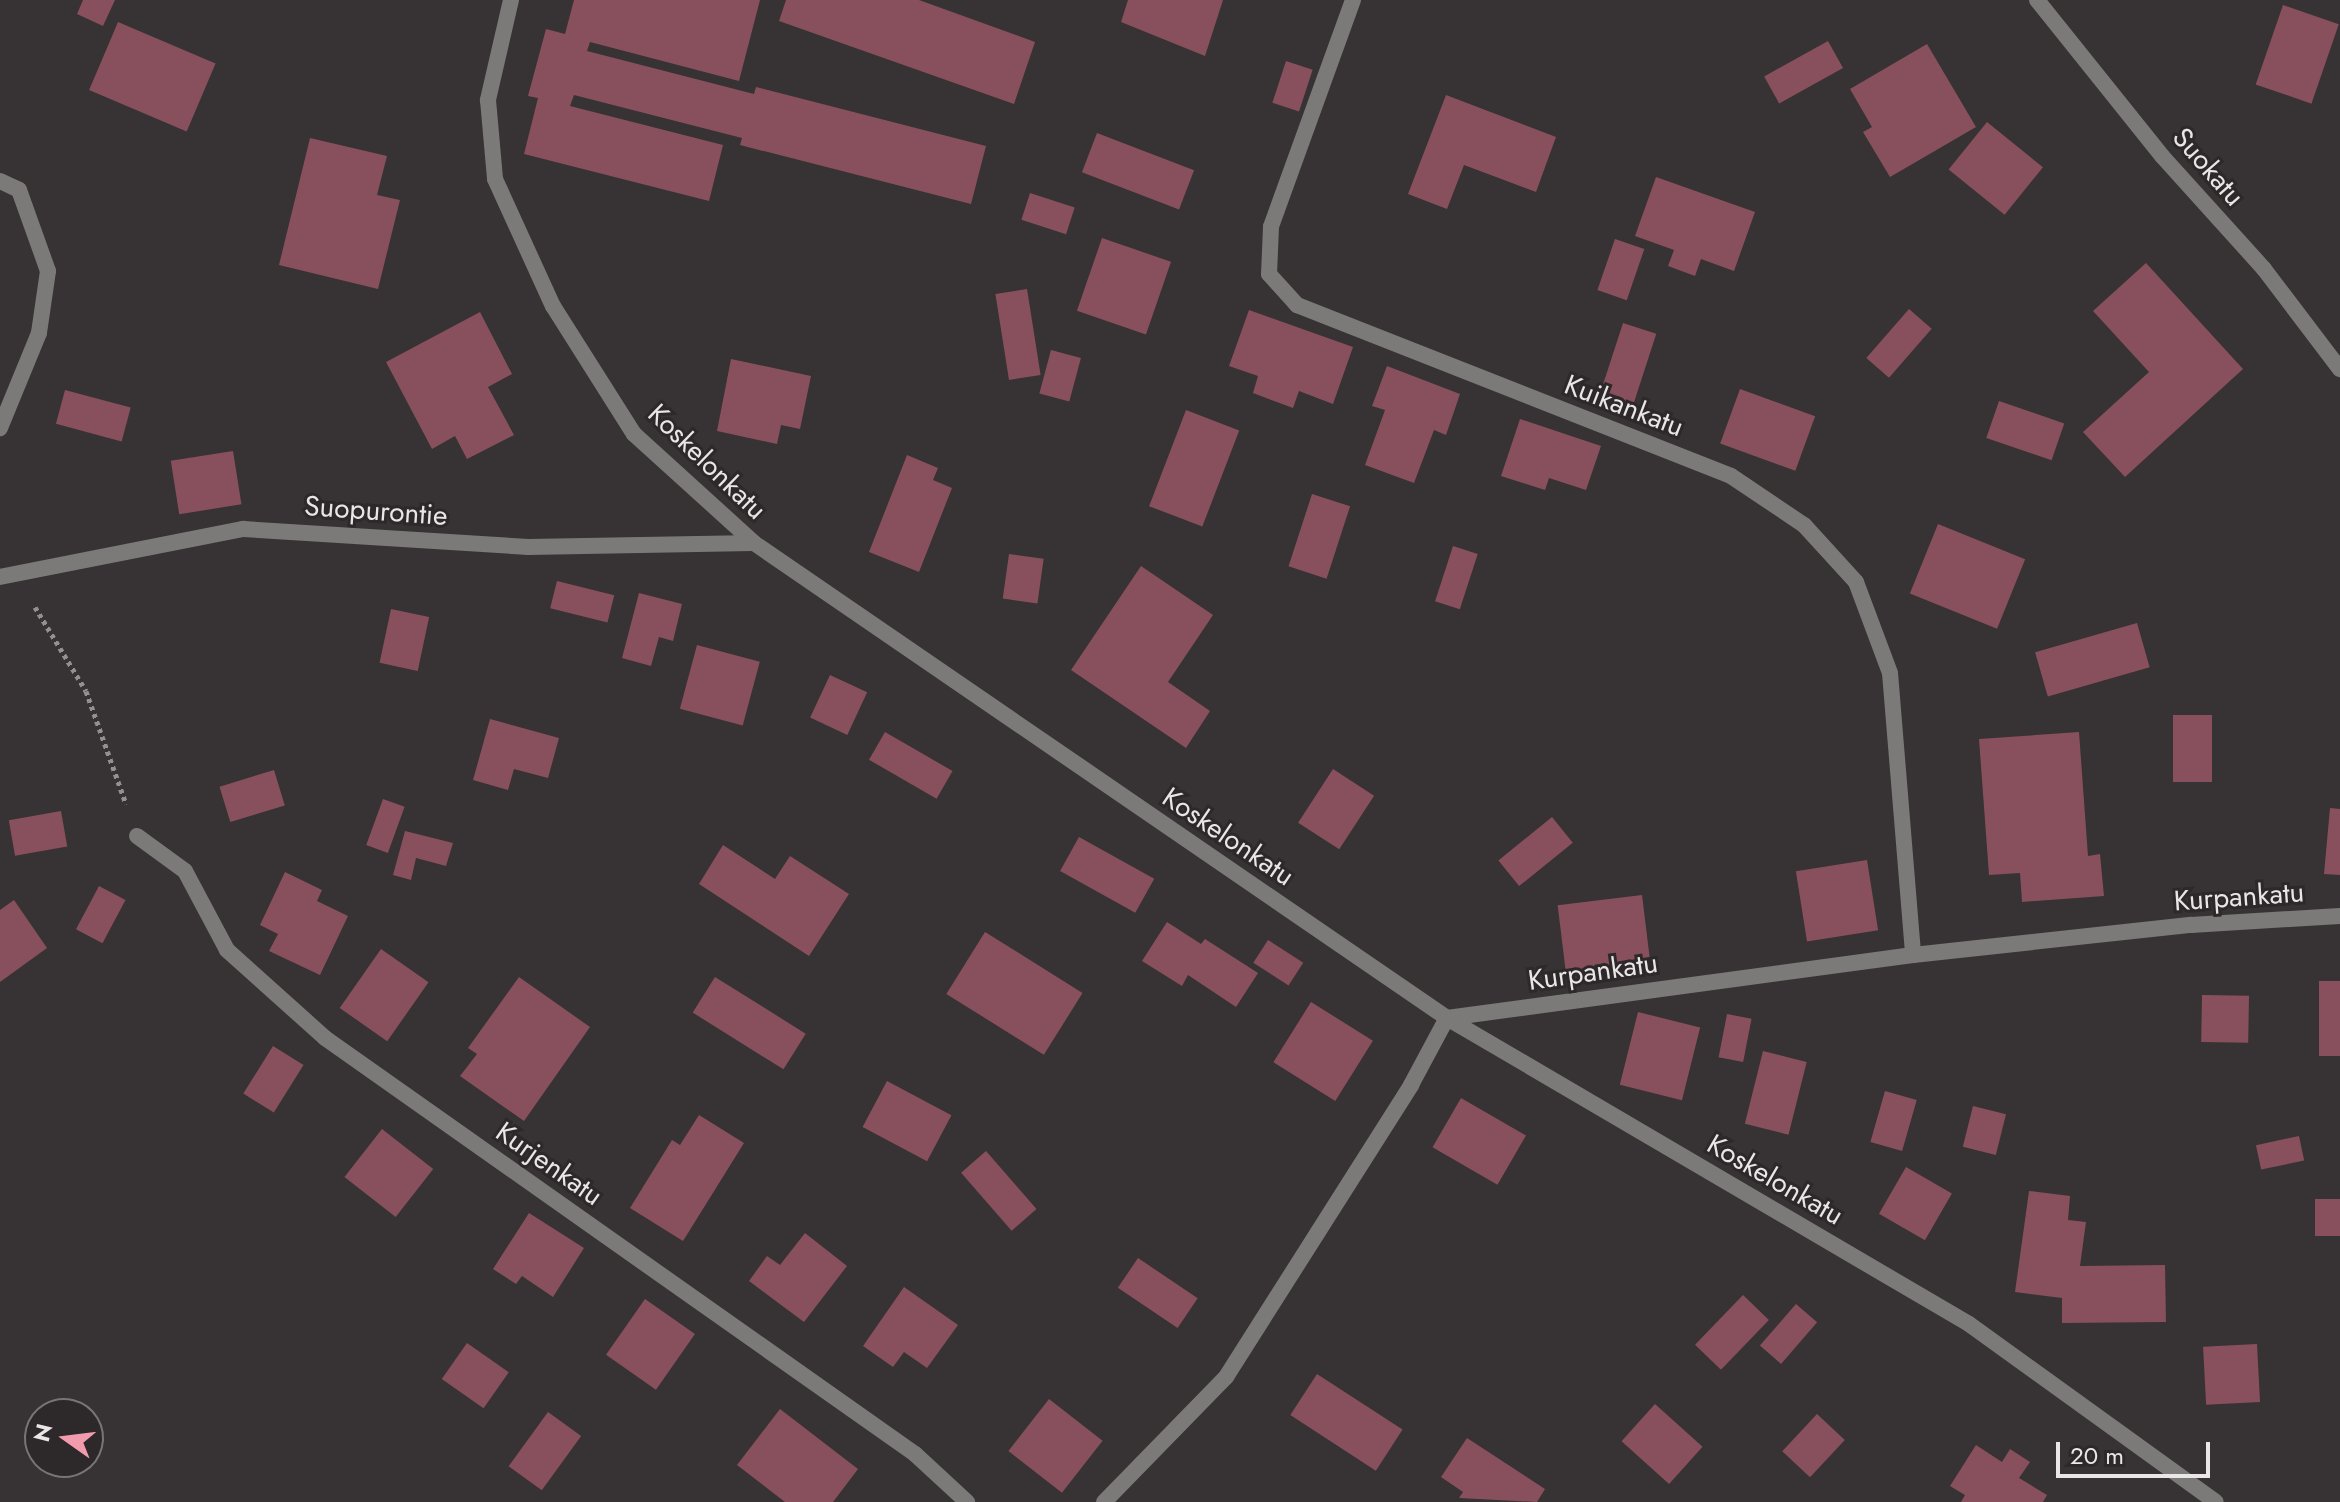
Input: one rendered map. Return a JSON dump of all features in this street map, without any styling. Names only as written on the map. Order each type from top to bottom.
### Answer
[{"type":"street","name":"Koskelonkatu","points":[[511,0],[488,100],[495,179],[553,306],[634,434],[754,543],[1447,1018],[1969,1324],[2216,1502]]},
{"type":"street","name":"Kuikankatu","points":[[1353,0],[1271,227],[1269,274],[1297,305],[1731,476],[1804,525],[1856,582],[1890,673],[1913,955]]},
{"type":"street","name":"Suokatu","points":[[2037,0],[2162,156],[2264,269],[2340,369]]},
{"type":"street","points":[[0,181],[19,190],[48,271],[39,333],[0,428]]},
{"type":"street","name":"Suopurontie","points":[[8,576],[243,529],[528,547],[754,543]]},
{"type":"street","name":"Kurjenkatu","points":[[137,836],[185,871],[227,950],[325,1038],[915,1454],[967,1502]]},
{"type":"street","name":"Kurpankatu","points":[[1447,1018],[1913,955],[2191,925],[2340,916]]},
{"type":"street","points":[[1104,1502],[1226,1377],[1411,1085],[1447,1018]]},
{"type":"path","points":[[8,576],[86,691],[137,836]]},
{"type":"building","points":[[83,0],[115,0],[103,26],[77,14]]},
{"type":"building","points":[[574,0],[760,0],[739,81],[590,42],[587,51],[754,94],[756,87],[986,146],[971,204],[740,145],[742,138],[574,95],[570,106],[723,145],[709,201],[524,154],[538,98],[528,96],[546,29],[565,34]]},
{"type":"building","points":[[786,0],[919,0],[1035,42],[1014,104],[779,21]]},
{"type":"building","points":[[1128,0],[1223,0],[1205,56],[1121,22]]},
{"type":"building","points":[[2283,5],[2339,24],[2311,104],[2256,84]]},
{"type":"building","points":[[118,22],[216,63],[187,132],[89,90]]},
{"type":"building","points":[[1828,41],[1843,68],[1779,104],[1764,76]]},
{"type":"building","points":[[1927,44],[1976,127],[1890,177],[1863,132],[1872,127],[1850,89]]},
{"type":"building","points":[[1286,61],[1313,70],[1299,111],[1272,103]]},
{"type":"building","points":[[1446,95],[1556,137],[1536,192],[1464,165],[1447,209],[1408,194]]},
{"type":"building","points":[[1987,122],[2043,167],[2005,215],[1949,169]]},
{"type":"building","points":[[1097,133],[1194,170],[1179,209],[1082,172]]},
{"type":"building","points":[[310,138],[387,156],[377,195],[400,200],[378,289],[279,265]]},
{"type":"building","points":[[1656,177],[1755,212],[1734,271],[1701,259],[1695,276],[1668,266],[1674,250],[1635,236]]},
{"type":"building","points":[[1030,193],[1075,208],[1066,234],[1021,220]]},
{"type":"building","points":[[1102,238],[1171,262],[1146,335],[1077,311]]},
{"type":"building","points":[[1615,239],[1644,249],[1627,300],[1597,290]]},
{"type":"building","points":[[2146,263],[2243,369],[2125,477],[2083,432],[2149,372],[2093,311]]},
{"type":"building","points":[[1027,289],[1041,375],[1009,380],[995,294]]},
{"type":"building","points":[[1909,309],[1932,329],[1889,378],[1866,358]]},
{"type":"building","points":[[1249,310],[1353,347],[1333,404],[1299,391],[1293,408],[1253,393],[1258,376],[1229,366]]},
{"type":"building","points":[[480,312],[512,374],[488,387],[514,435],[467,459],[455,436],[432,449],[386,362]]},
{"type":"building","points":[[1623,323],[1656,334],[1632,407],[1599,396]]},
{"type":"building","points":[[1051,350],[1081,358],[1069,401],[1039,393]]},
{"type":"building","points":[[731,359],[811,376],[800,429],[781,425],[777,444],[717,431]]},
{"type":"building","points":[[1387,366],[1460,394],[1446,435],[1434,430],[1414,483],[1365,465],[1385,410],[1372,406]]},
{"type":"building","points":[[1740,389],[1815,416],[1795,471],[1720,444]]},
{"type":"building","points":[[65,390],[131,408],[122,441],[56,424]]},
{"type":"building","points":[[1999,401],[2064,423],[2052,460],[1986,438]]},
{"type":"building","points":[[1186,410],[1239,430],[1202,527],[1149,506]]},
{"type":"building","points":[[1520,419],[1601,446],[1586,490],[1549,478],[1545,490],[1501,476]]},
{"type":"building","points":[[233,451],[241,504],[179,514],[171,461]]},
{"type":"building","points":[[907,455],[938,468],[933,480],[952,488],[919,572],[869,552]]},
{"type":"building","points":[[1312,494],[1350,506],[1327,579],[1289,566]]},
{"type":"building","points":[[1938,524],[2025,559],[1997,629],[1910,594]]},
{"type":"building","points":[[1453,546],[1478,554],[1460,609],[1435,601]]},
{"type":"building","points":[[1009,554],[1044,559],[1037,603],[1003,599]]},
{"type":"building","points":[[1141,566],[1213,615],[1168,682],[1210,711],[1186,748],[1071,670]]},
{"type":"building","points":[[557,581],[614,595],[607,622],[550,608]]},
{"type":"building","points":[[639,593],[682,604],[673,641],[659,637],[651,666],[622,658]]},
{"type":"building","points":[[391,609],[429,617],[418,671],[380,663]]},
{"type":"building","points":[[2137,623],[2150,667],[2048,696],[2035,652]]},
{"type":"building","points":[[697,645],[760,662],[743,726],[680,709]]},
{"type":"building","points":[[830,675],[867,692],[847,735],[810,718]]},
{"type":"building","points":[[2173,715],[2212,715],[2212,782],[2173,782]]},
{"type":"building","points":[[490,719],[559,738],[548,778],[514,769],[508,790],[473,780]]},
{"type":"building","points":[[885,732],[953,771],[937,799],[869,760]]},
{"type":"building","points":[[2079,732],[2088,856],[2100,854],[2104,896],[2022,902],[2020,873],[1989,875],[1979,739]]},
{"type":"building","points":[[1333,769],[1374,796],[1339,849],[1298,823]]},
{"type":"building","points":[[274,770],[285,805],[230,822],[219,787]]},
{"type":"building","points":[[383,799],[405,807],[388,853],[366,845]]},
{"type":"building","points":[[2330,808],[2340,809],[2340,875],[2324,874]]},
{"type":"building","points":[[61,811],[67,846],[15,856],[9,820]]},
{"type":"building","points":[[1552,817],[1573,843],[1519,886],[1498,860]]},
{"type":"building","points":[[405,831],[453,843],[446,866],[416,858],[411,880],[393,875]]},
{"type":"building","points":[[1079,837],[1154,879],[1135,913],[1060,871]]},
{"type":"building","points":[[723,845],[775,879],[790,856],[849,894],[809,956],[699,884]]},
{"type":"building","points":[[1867,860],[1878,930],[1807,941],[1796,871]]},
{"type":"building","points":[[285,872],[322,890],[317,901],[348,916],[320,975],[269,951],[278,934],[260,925]]},
{"type":"building","points":[[99,886],[125,900],[102,943],[76,929]]},
{"type":"building","points":[[1642,895],[1650,961],[1566,971],[1558,905]]},
{"type":"building","points":[[14,900],[47,948],[0,982],[0,910]]},
{"type":"building","points":[[1167,922],[1201,944],[1205,939],[1258,973],[1236,1007],[1188,975],[1182,986],[1142,961]]},
{"type":"building","points":[[985,932],[1083,993],[1044,1055],[946,994]]},
{"type":"building","points":[[1268,940],[1303,963],[1289,986],[1253,963]]},
{"type":"building","points":[[381,949],[429,982],[387,1041],[340,1008]]},
{"type":"building","points":[[519,977],[590,1027],[524,1121],[460,1076],[477,1054],[468,1048]]},
{"type":"building","points":[[715,977],[806,1034],[783,1069],[693,1013]]},
{"type":"building","points":[[2319,981],[2340,981],[2340,1056],[2319,1056]]},
{"type":"building","points":[[2202,995],[2249,996],[2248,1043],[2201,1042]]},
{"type":"building","points":[[1311,1002],[1373,1041],[1335,1101],[1273,1062]]},
{"type":"building","points":[[1638,1012],[1700,1027],[1682,1100],[1620,1085]]},
{"type":"building","points":[[1727,1014],[1752,1019],[1743,1062],[1719,1057]]},
{"type":"building","points":[[273,1046],[304,1065],[274,1113],[243,1093]]},
{"type":"building","points":[[1763,1051],[1807,1062],[1789,1135],[1745,1124]]},
{"type":"building","points":[[887,1081],[951,1115],[927,1161],[863,1127]]},
{"type":"building","points":[[1885,1091],[1917,1100],[1902,1151],[1870,1142]]},
{"type":"building","points":[[1461,1098],[1526,1136],[1497,1185],[1432,1147]]},
{"type":"building","points":[[1973,1106],[2006,1114],[1996,1155],[1963,1147]]},
{"type":"building","points":[[699,1115],[744,1143],[683,1241],[630,1208],[672,1140],[680,1145]]},
{"type":"building","points":[[382,1129],[433,1169],[396,1217],[344,1177]]},
{"type":"building","points":[[2299,1136],[2304,1160],[2261,1170],[2256,1145]]},
{"type":"building","points":[[986,1151],[1037,1209],[1012,1231],[961,1173]]},
{"type":"building","points":[[1906,1167],[1952,1194],[1925,1240],[1879,1214]]},
{"type":"building","points":[[2029,1191],[2070,1196],[2068,1220],[2086,1222],[2080,1266],[2165,1265],[2166,1322],[2062,1323],[2062,1298],[2015,1292]]},
{"type":"building","points":[[2315,1199],[2340,1199],[2340,1236],[2315,1236]]},
{"type":"building","points":[[529,1213],[584,1248],[553,1297],[522,1276],[516,1284],[493,1269]]},
{"type":"building","points":[[805,1233],[847,1266],[804,1322],[749,1281],[767,1256],[780,1265]]},
{"type":"building","points":[[1138,1258],[1198,1298],[1178,1328],[1118,1288]]},
{"type":"building","points":[[904,1287],[958,1325],[927,1368],[904,1352],[893,1367],[863,1346]]},
{"type":"building","points":[[1743,1295],[1769,1320],[1721,1370],[1695,1345]]},
{"type":"building","points":[[645,1299],[695,1334],[656,1390],[606,1355]]},
{"type":"building","points":[[1796,1304],[1817,1322],[1781,1364],[1760,1346]]},
{"type":"building","points":[[467,1343],[509,1372],[484,1408],[442,1379]]},
{"type":"building","points":[[2257,1344],[2260,1402],[2206,1405],[2203,1347]]},
{"type":"building","points":[[1317,1374],[1403,1430],[1376,1471],[1290,1415]]},
{"type":"building","points":[[1049,1399],[1103,1441],[1062,1493],[1008,1451]]},
{"type":"building","points":[[1655,1404],[1703,1447],[1669,1484],[1622,1441]]},
{"type":"building","points":[[780,1409],[858,1469],[833,1502],[785,1502],[737,1465]]},
{"type":"building","points":[[548,1412],[581,1436],[542,1490],[509,1466]]},
{"type":"building","points":[[1817,1414],[1845,1440],[1810,1477],[1782,1451]]},
{"type":"building","points":[[1467,1438],[1545,1489],[1537,1502],[1459,1498],[1463,1492],[1441,1477]]},
{"type":"building","points":[[1976,1445],[2002,1462],[2010,1449],[2030,1462],[2019,1478],[2047,1495],[2043,1502],[1961,1502],[1965,1495],[1950,1486]]}]
